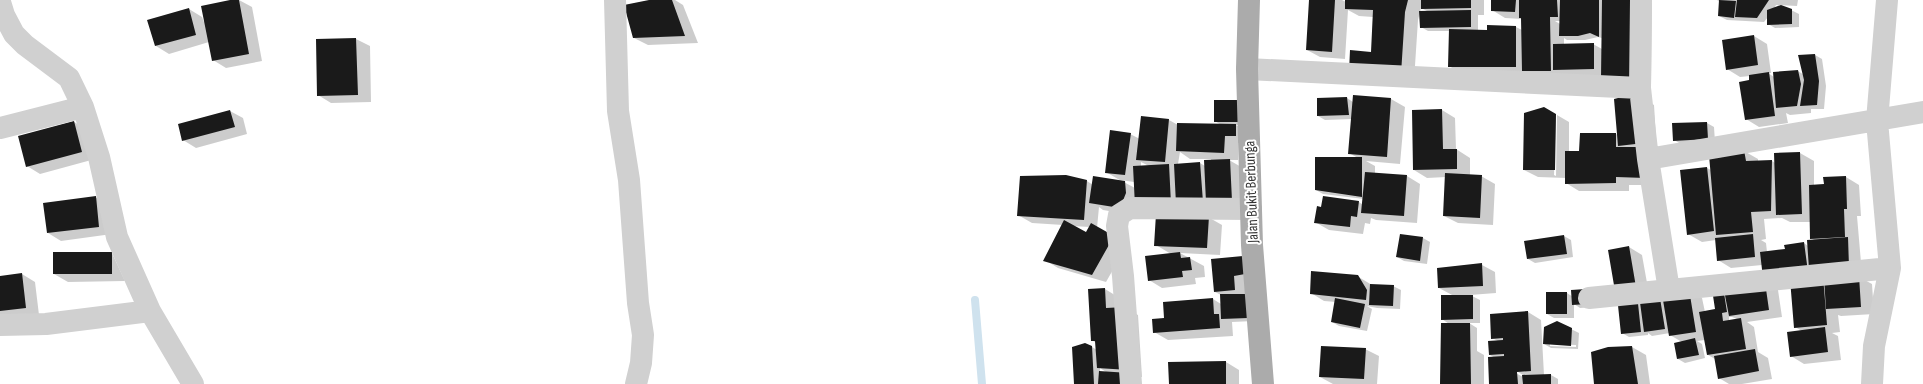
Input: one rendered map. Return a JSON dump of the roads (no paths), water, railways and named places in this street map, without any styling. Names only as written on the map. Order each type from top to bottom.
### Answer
[{"type":"main road","name":"Jalan Bukit Berbunga","points":[[1249,0],[1247,68],[1252,245],[1263,384]]},
{"type":"street","points":[[615,0],[618,111],[629,180],[638,303],[643,335],[641,363],[636,384]]},
{"type":"street","points":[[1641,0],[1640,88],[1648,159],[1669,290]]},
{"type":"street","points":[[1872,384],[1874,346],[1890,268],[1877,121],[1887,0]]},
{"type":"street","points":[[0,2],[4,15],[14,34],[25,45],[69,78],[83,107],[99,157],[117,237],[150,310],[193,384]]},
{"type":"street","points":[[1247,68],[1640,88]]},
{"type":"street","points":[[0,128],[83,107]]},
{"type":"street","points":[[1648,159],[1923,112]]},
{"type":"street","points":[[1131,384],[1123,276],[1117,226],[1119,216],[1130,208],[1251,209]]},
{"type":"street","points":[[1589,298],[1890,268]]},
{"type":"street","points":[[0,326],[46,324],[150,310]]},
{"type":"waterway","points":[[975,300],[982,384]]}]
